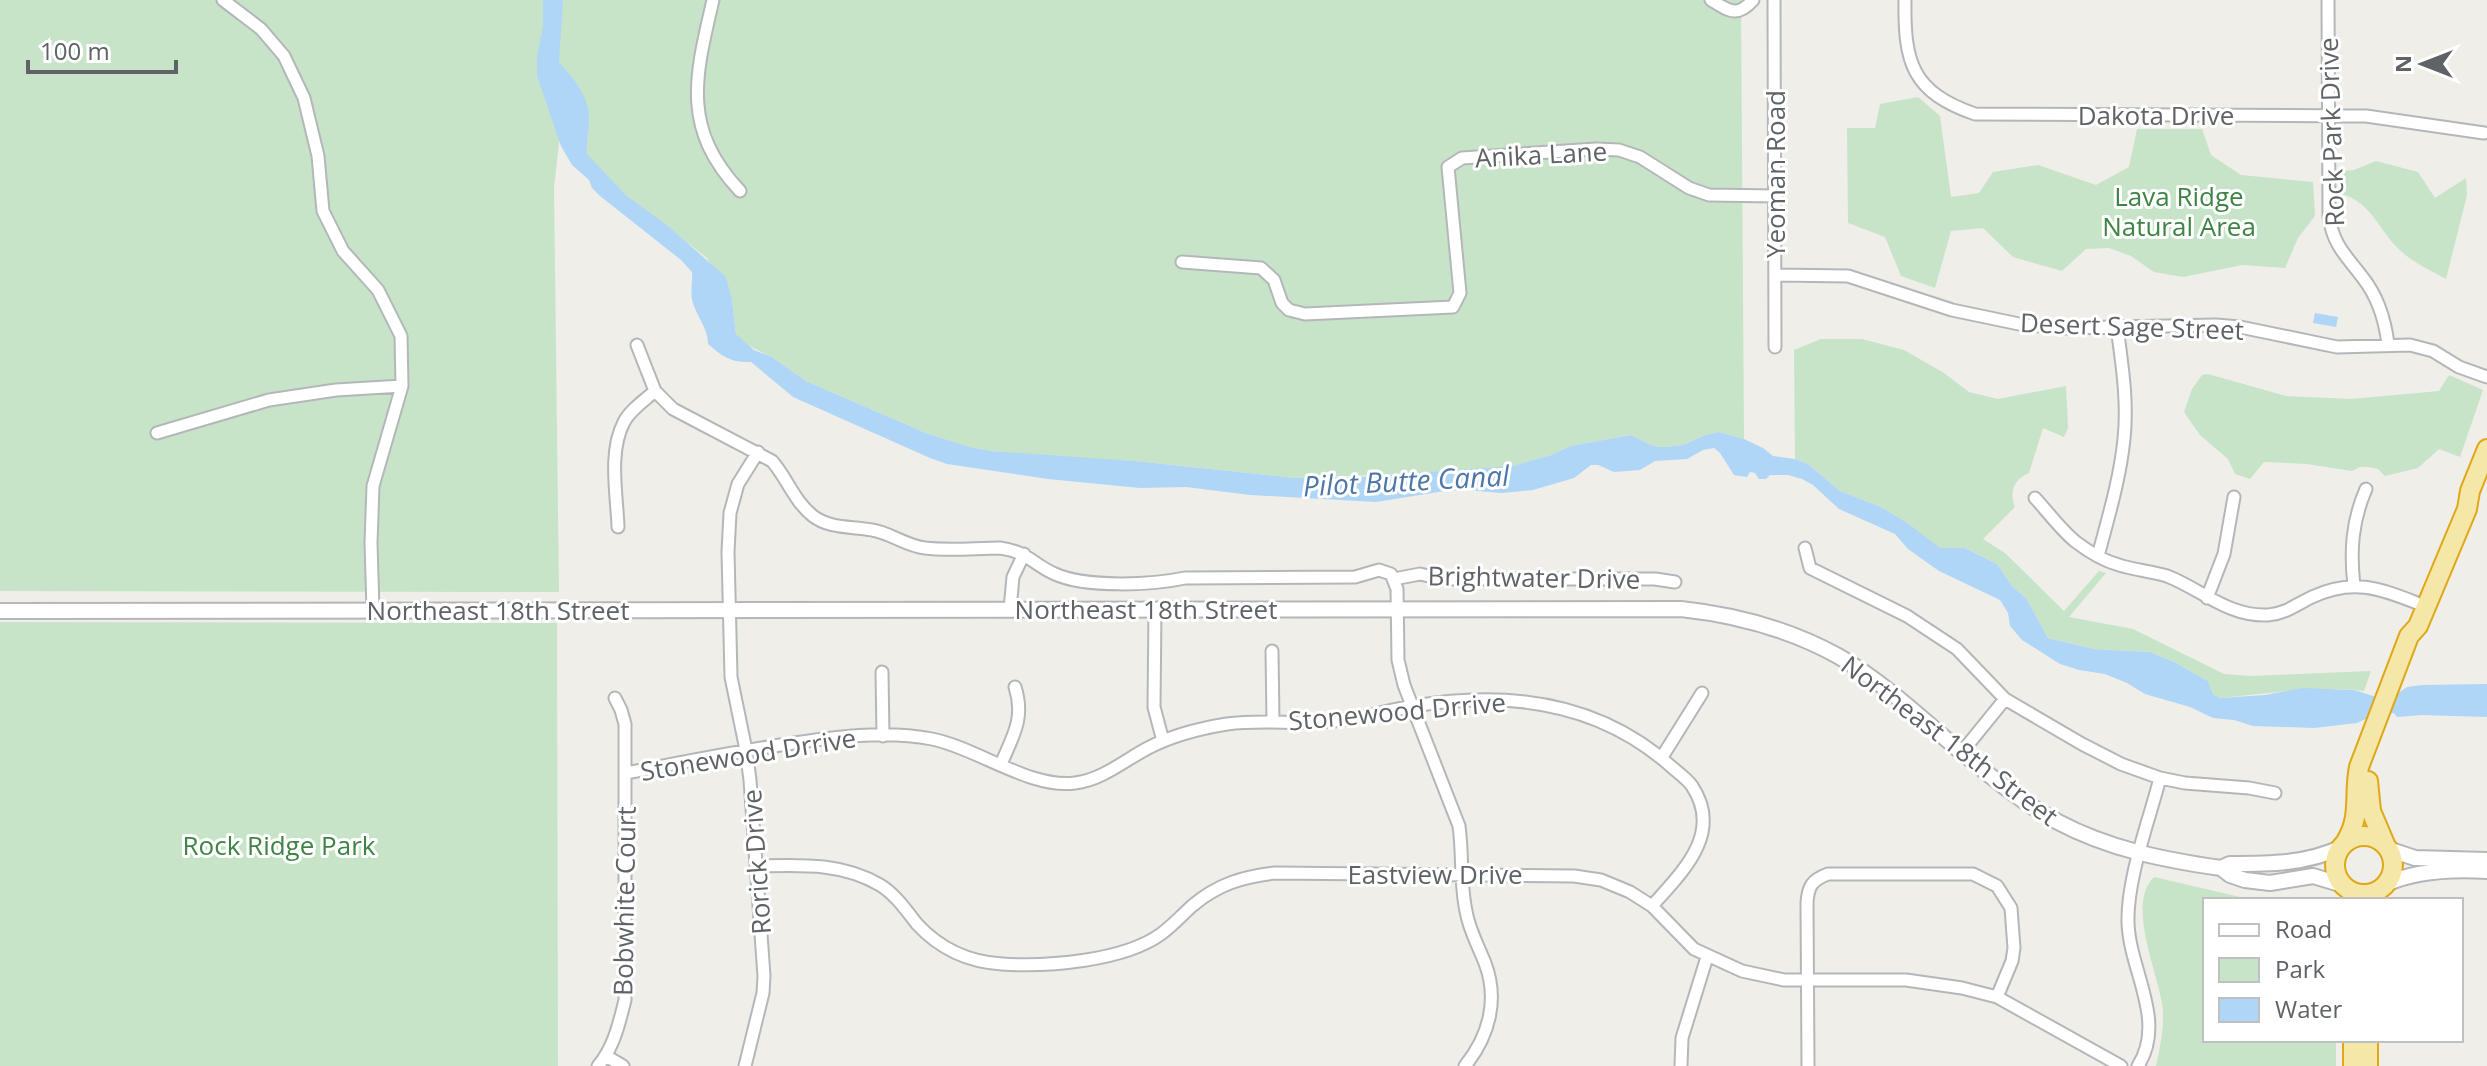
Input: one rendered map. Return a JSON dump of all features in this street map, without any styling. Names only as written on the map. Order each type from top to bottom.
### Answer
[{"type":"highway","points":[[2370,743],[2368,776],[2371,811],[2393,864],[2392,874],[2379,891],[2363,894],[2346,891],[2336,874],[2335,865],[2356,820],[2359,767],[2409,636],[2418,626],[2467,509],[2470,491],[2487,449]]},
{"type":"highway","points":[[2409,636],[2409,622],[2459,503],[2470,491]]},
{"type":"highway","points":[[2343,845],[2353,838],[2370,836],[2387,847]]},
{"type":"highway","points":[[2353,1042],[2353,1066]]},
{"type":"highway","points":[[2368,1042],[2368,1066]]},
{"type":"main road","name":"Northeast 18th Street","points":[[0,611],[1681,609],[1746,619],[1788,633],[1841,657],[2031,806],[2087,835],[2140,854],[2221,868],[2245,880],[2270,883],[2313,876],[2346,891]]},
{"type":"main road","name":"Northeast 18th Street","points":[[2221,868],[2230,864],[2319,858],[2343,845]]},
{"type":"main road","points":[[2387,847],[2415,858],[2487,860]]},
{"type":"main road","points":[[2379,891],[2399,878],[2422,873],[2487,871]]},
{"type":"street","points":[[223,0],[261,29],[284,56],[304,98],[318,156],[323,211],[343,251],[378,290],[401,336],[402,386],[373,486],[373,610]]},
{"type":"street","points":[[713,0],[704,41],[697,113],[706,145],[740,191]]},
{"type":"street","points":[[1711,0],[1728,11],[1737,12],[1753,0]]},
{"type":"street","name":"Yeoman Road","points":[[1774,0],[1775,347]]},
{"type":"street","name":"Dakota Drive","points":[[1905,0],[1905,37],[1914,69],[1931,93],[1951,106],[1975,114],[2366,116],[2484,133]]},
{"type":"street","name":"Rock Park Drive","points":[[2328,0],[2329,217],[2332,233],[2347,260],[2372,291],[2381,310],[2388,344]]},
{"type":"street","name":"Anika Lane","points":[[1182,262],[1261,268],[1274,280],[1282,303],[1289,310],[1305,314],[1453,307],[1460,293],[1448,167],[1462,158],[1619,150],[1640,157],[1689,188],[1709,195],[1776,196]]},
{"type":"street","name":"Desert Sage Street","points":[[1775,275],[1848,276],[1952,310],[2019,324],[2066,328],[2216,325],[2337,347],[2410,345],[2433,351],[2459,367],[2487,377]]},
{"type":"street","points":[[2098,556],[2124,437],[2125,400],[2117,327]]},
{"type":"street","points":[[618,527],[618,435],[625,419],[655,391],[637,345]]},
{"type":"street","points":[[157,433],[269,400],[336,390],[402,386]]},
{"type":"street","name":"Brightwater Drive","points":[[655,391],[673,409],[772,461],[803,507],[815,518],[839,527],[884,532],[907,544],[924,548],[1000,548],[1024,554],[1051,573],[1084,582],[1355,577],[1379,570],[1391,574],[1397,589],[1398,660],[1404,685],[1459,826],[1464,874],[1463,900],[1490,983],[1492,1002],[1489,1023],[1483,1039],[1465,1066]]},
{"type":"street","name":"Rorick Drive","points":[[745,1066],[763,984],[746,750],[731,677],[730,513],[738,484],[758,452]]},
{"type":"street","points":[[2354,586],[2352,543],[2358,508],[2366,489]]},
{"type":"street","points":[[2207,598],[2224,554],[2234,497]]},
{"type":"street","points":[[2035,498],[2075,541],[2098,556],[2121,566],[2166,576],[2242,613],[2282,613],[2324,592],[2354,586],[2393,593],[2417,603]]},
{"type":"street","points":[[1805,548],[1810,568],[1907,616],[1957,649],[2005,699],[2108,757],[2160,778],[2275,793]]},
{"type":"street","points":[[1010,609],[1013,577],[1024,554]]},
{"type":"street","name":"Brightwater Drive","points":[[1394,579],[1420,574],[1442,579],[1655,579],[1675,582]]},
{"type":"street","points":[[1155,609],[1154,707],[1163,741]]},
{"type":"street","points":[[1272,651],[1273,721]]},
{"type":"street","points":[[882,672],[883,736]]},
{"type":"street","points":[[1001,764],[1020,711],[1015,687]]},
{"type":"street","points":[[1662,757],[1702,693]]},
{"type":"street","name":"Bobwhite Court","points":[[598,1066],[618,1029],[625,1000],[625,724],[615,698]]},
{"type":"street","points":[[1962,752],[2005,699]]},
{"type":"street","name":"Stonewood Drrive","points":[[626,773],[826,738],[883,736],[931,739],[1036,779],[1074,783],[1095,778],[1163,741],[1225,725],[1273,721],[1333,722],[1414,706],[1473,700],[1535,702],[1575,711],[1614,727],[1662,757],[1692,785],[1701,805],[1703,827],[1698,850],[1686,869],[1652,906]]},
{"type":"street","points":[[2138,1066],[2146,1046],[2149,1025],[2147,1006],[2130,945],[2128,923],[2131,893],[2160,778]]},
{"type":"street","name":"Eastview Drive","points":[[756,866],[813,865],[859,874],[883,887],[941,946],[959,956],[978,962],[1038,965],[1068,963],[1132,948],[1160,935],[1210,891],[1251,876],[1275,873],[1574,876],[1601,880],[1630,892],[1652,906],[1694,949],[1742,971],[1766,977],[1921,981],[1962,988],[1997,997],[2121,1066]]},
{"type":"street","points":[[1808,1066],[1807,903],[1808,888],[1816,878],[1828,874],[1973,874],[1997,886],[2011,908],[2014,948],[1997,997]]},
{"type":"street","points":[[1681,1066],[1682,1038],[1707,957]]},
{"type":"street","points":[[606,1056],[623,1066]]},
{"type":"green space","points":[[0,0],[1741,0],[1744,439],[1719,432],[1683,445],[1665,447],[1653,446],[1631,435],[1570,446],[1514,466],[1432,473],[1295,478],[970,447],[926,433],[806,381],[772,357],[745,344],[736,334],[732,300],[707,258],[626,195],[586,154],[589,114],[586,102],[567,73],[554,187],[559,592],[0,591]]},
{"type":"green space","name":"Lava Ridge Natural Area","points":[[1918,97],[1940,116],[1951,197],[1979,193],[1993,172],[2038,165],[2096,185],[2129,167],[2137,129],[2202,129],[2211,155],[2241,175],[2313,182],[2315,216],[2298,238],[2285,268],[2242,265],[2183,277],[2154,272],[2131,256],[2109,248],[2086,249],[2062,271],[2013,257],[1983,228],[1951,231],[1935,288],[1901,276],[1885,237],[1848,223],[1847,128],[1875,128],[1880,104]]},
{"type":"green space","points":[[2376,161],[2418,172],[2435,198],[2466,178],[2467,195],[2446,279],[2407,256],[2362,204],[2342,194],[2342,171],[2354,170]]},
{"type":"green space","points":[[1821,339],[1862,339],[1904,350],[1969,392],[1998,399],[2066,386],[2068,428],[2064,437],[2043,428],[2029,473],[2014,487],[2015,507],[1983,539],[2005,553],[2064,611],[2099,571],[2106,573],[2069,617],[2133,629],[2224,674],[2252,676],[2371,671],[2364,691],[2310,690],[2220,698],[2213,694],[2208,681],[2150,652],[2094,649],[2048,638],[2026,598],[2012,586],[1997,564],[1965,548],[1932,545],[1906,522],[1881,507],[1840,491],[1808,464],[1795,459],[1794,350]]},
{"type":"green space","points":[[2208,374],[2286,396],[2351,399],[2439,391],[2449,375],[2483,390],[2460,457],[2439,449],[2418,468],[2385,476],[2378,469],[2369,467],[2352,471],[2264,462],[2250,479],[2235,474],[2228,459],[2200,435],[2184,412],[2192,389],[2202,375]]},
{"type":"green space","name":"Rock Ridge Park","points":[[0,622],[557,623],[558,1066],[0,1066]]},
{"type":"green space","points":[[2154,877],[2252,898],[2203,898],[2203,1042],[2336,1042],[2336,1066],[2156,1066],[2163,1010],[2143,922],[2146,889]]},
{"type":"water","name":"Pilot Butte Canal","points":[[543,0],[563,0],[559,62],[578,86],[588,106],[587,154],[626,195],[668,226],[726,277],[736,334],[754,350],[772,357],[806,381],[926,433],[991,451],[1135,461],[1295,478],[1359,477],[1513,466],[1570,446],[1631,435],[1653,446],[1665,447],[1683,445],[1719,432],[1744,439],[1773,456],[1808,464],[1840,491],[1881,507],[1940,548],[1965,548],[1997,564],[2012,586],[2026,598],[2048,638],[2094,649],[2150,652],[2208,681],[2213,694],[2220,698],[2265,695],[2302,688],[2354,690],[2373,696],[2394,696],[2407,687],[2422,685],[2487,684],[2487,717],[2397,717],[2394,713],[2374,715],[2357,723],[2314,728],[2253,726],[2213,718],[2190,707],[2145,694],[2105,674],[2060,664],[2022,640],[2010,626],[2008,613],[2000,600],[1939,571],[1908,549],[1895,534],[1839,509],[1802,479],[1770,475],[1759,479],[1750,472],[1747,477],[1734,475],[1714,448],[1687,459],[1655,461],[1640,470],[1614,472],[1591,465],[1574,478],[1533,490],[1501,493],[1445,491],[1376,502],[1250,495],[1186,487],[1140,488],[1048,479],[947,464],[930,458],[793,397],[751,362],[728,358],[708,344],[691,294],[692,272],[600,196],[589,180],[572,165],[561,146],[537,76]]},
{"type":"water","points":[[2315,313],[2338,317],[2336,327],[2313,323]]}]
